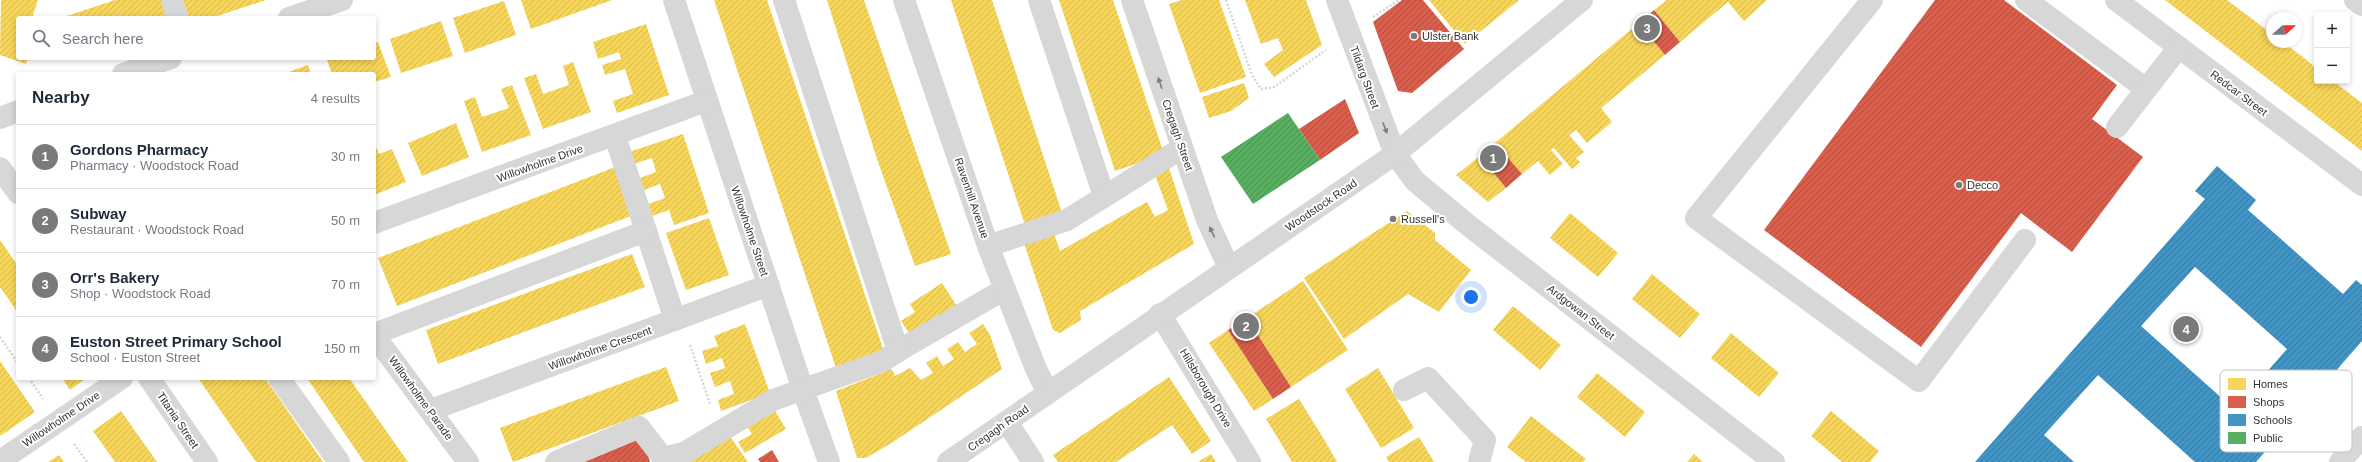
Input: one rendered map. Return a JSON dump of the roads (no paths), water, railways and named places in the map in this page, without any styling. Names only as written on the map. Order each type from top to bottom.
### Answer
[{"type":"street","points":[[172,0],[176,16]]},
{"type":"street","points":[[295,16],[342,0]]},
{"type":"street","name":"Willowholme Street","points":[[674,0],[706,101],[803,390],[829,462]]},
{"type":"street","points":[[784,0],[898,351]]},
{"type":"street","name":"Ravenhill Avenue","points":[[904,0],[988,246],[1036,369],[1048,393]]},
{"type":"street","points":[[1039,0],[1104,196]]},
{"type":"street","name":"Cregagh Street","points":[[1132,0],[1207,220],[1228,268]]},
{"type":"street","name":"Tildarg Street","points":[[1337,0],[1395,154]]},
{"type":"street","name":"Woodstock Road","points":[[1048,393],[1160,314],[1395,154],[1582,0]]},
{"type":"street","points":[[1872,0],[1696,218],[1919,381],[2025,240]]},
{"type":"street","points":[[2026,0],[2146,89]]},
{"type":"street","name":"Redcar Street","points":[[2116,0],[2362,186]]},
{"type":"street","points":[[2355,0],[2362,5]]},
{"type":"street","points":[[2117,127],[2179,47]]},
{"type":"street","points":[[129,72],[165,60]]},
{"type":"street","name":"Willowholme Drive","points":[[376,222],[615,136],[706,101]]},
{"type":"street","points":[[0,118],[16,112]]},
{"type":"street","points":[[615,136],[646,231],[678,319]]},
{"type":"street","points":[[988,246],[1067,220],[1182,148]]},
{"type":"street","name":"Ardgowan Street","points":[[1395,154],[1416,181],[1468,225],[1774,462]]},
{"type":"street","points":[[0,168],[16,190]]},
{"type":"street","points":[[376,333],[646,231]]},
{"type":"street","name":"Willowholme Crescent","points":[[431,410],[769,286]]},
{"type":"street","points":[[556,462],[639,427],[663,458],[684,453],[773,400],[883,361],[1005,288]]},
{"type":"street","name":"Hillsborough Drive","points":[[1160,314],[1250,462]]},
{"type":"street","name":"Willowholme Parade","points":[[376,337],[468,462]]},
{"type":"street","points":[[1404,390],[1428,378],[1485,440],[1479,462]]},
{"type":"street","name":"Willowholme Drive","points":[[0,461],[119,380]]},
{"type":"street","name":"Titania Street","points":[[150,380],[207,462]]},
{"type":"street","points":[[280,380],[339,462]]},
{"type":"street","name":"Cregagh Road","points":[[948,462],[1048,393]]},
{"type":"street","points":[[1007,422],[1034,462]]},
{"type":"place","name":"Orr's Bakery","points":[[1647,28]]},
{"type":"place","name":"Ulster Bank","points":[[1414,36]]},
{"type":"place","name":"Gordons Pharmacy","points":[[1493,158]]},
{"type":"place","name":"Decco","points":[[1959,185]]},
{"type":"place","name":"Russell's","points":[[1393,219]]},
{"type":"place","name":"Subway","points":[[1246,326]]},
{"type":"place","name":"Euston Street Primary School","points":[[2186,329]]}]
